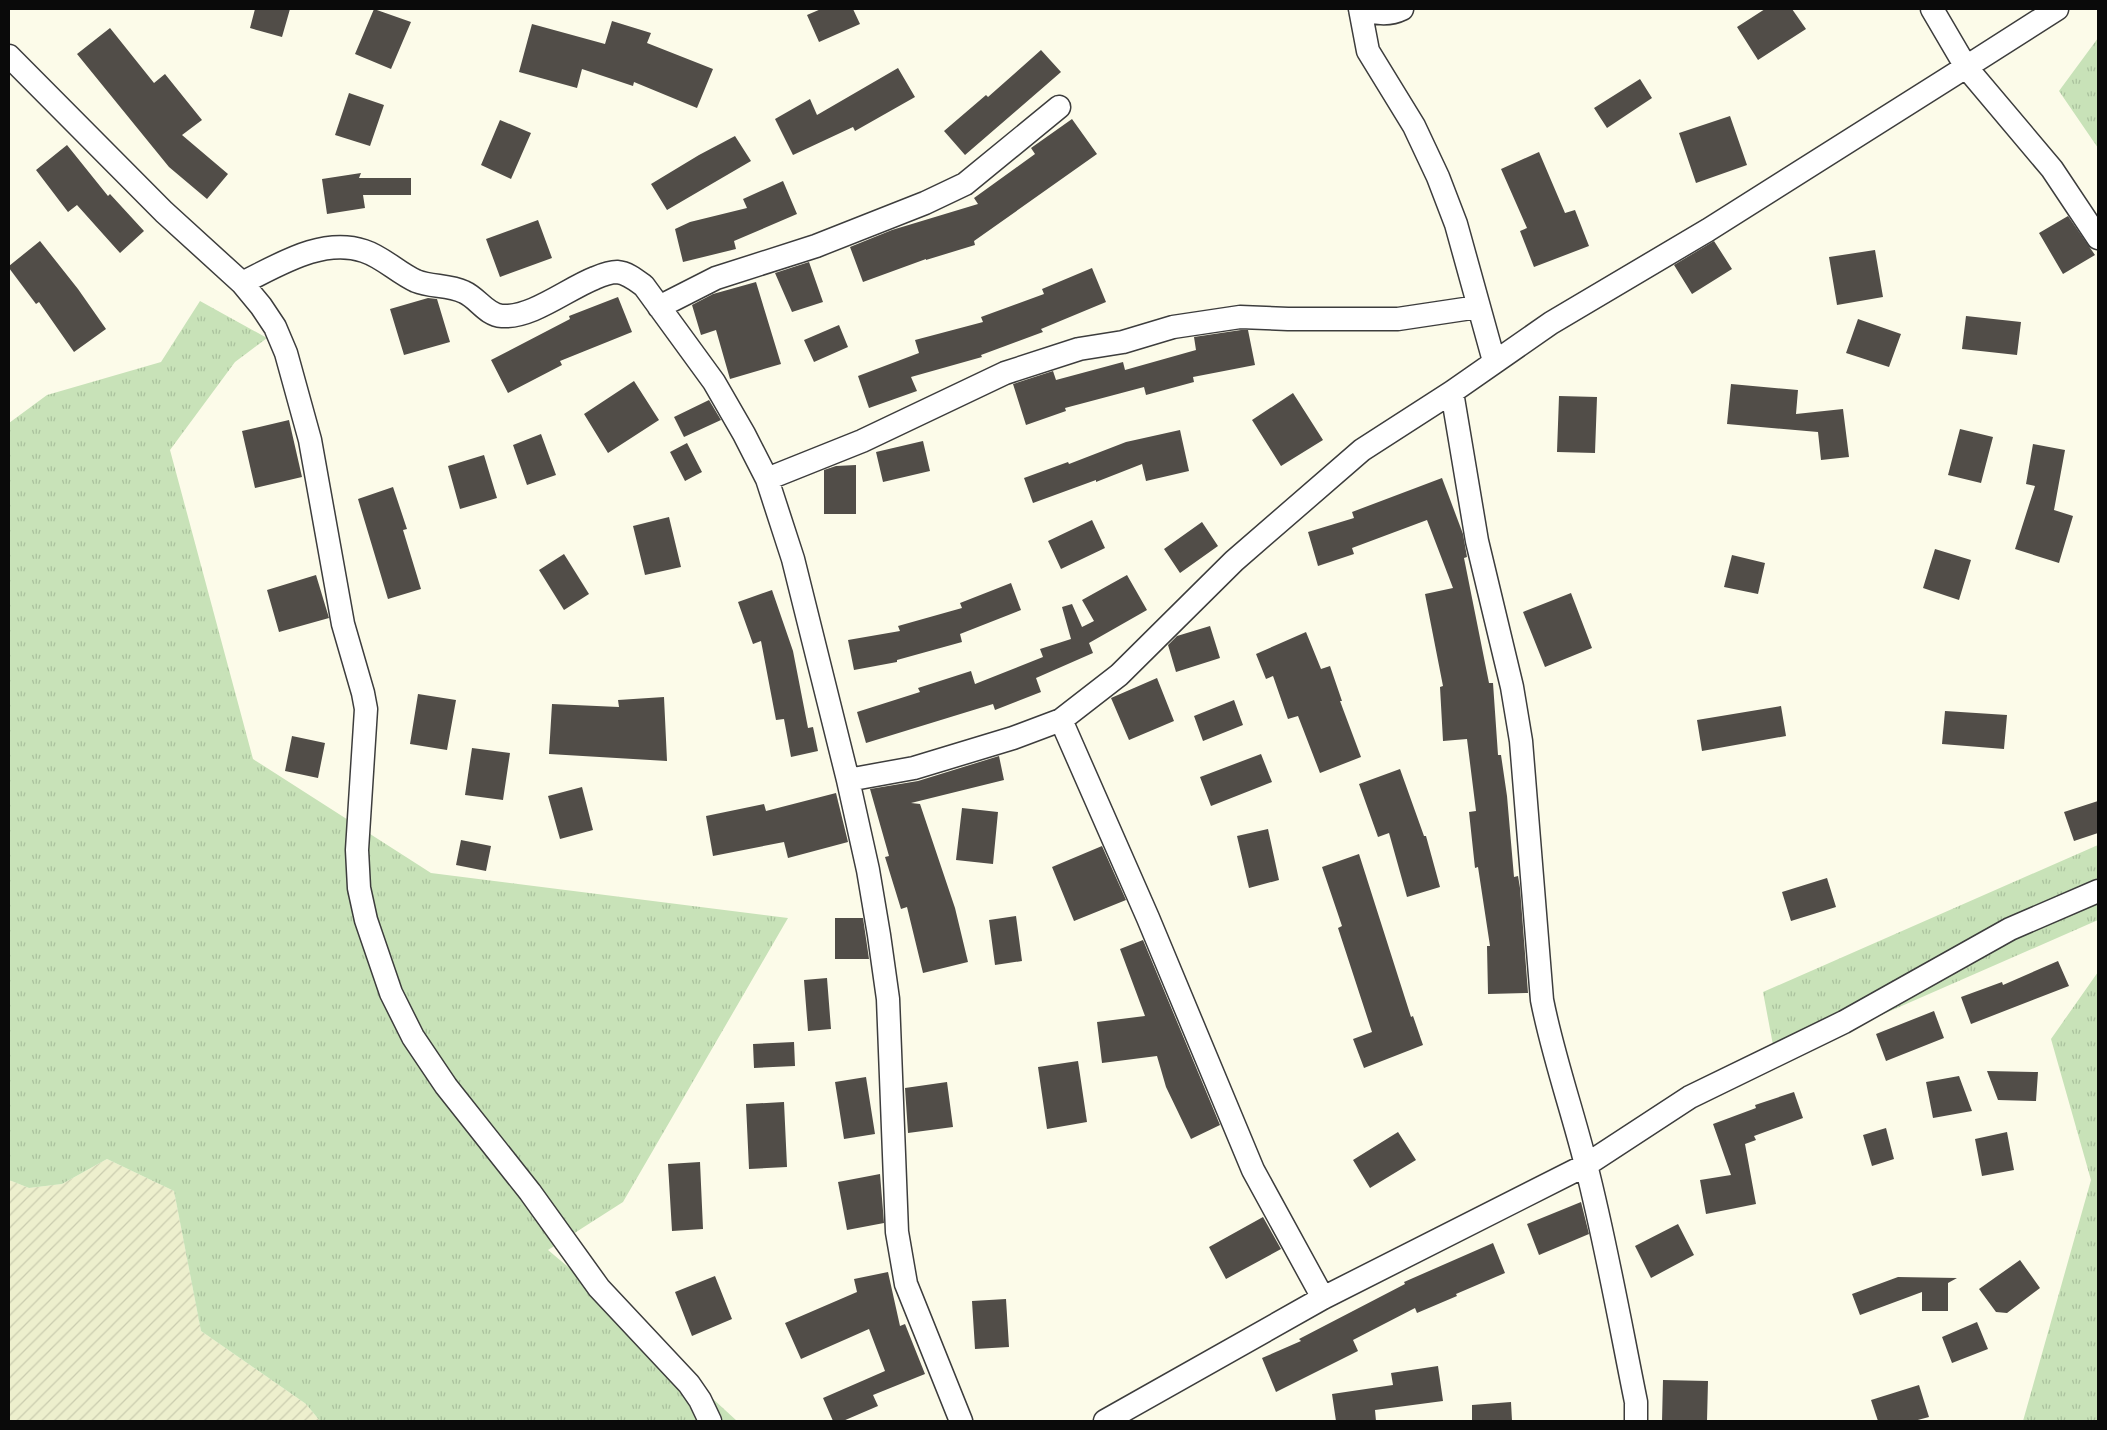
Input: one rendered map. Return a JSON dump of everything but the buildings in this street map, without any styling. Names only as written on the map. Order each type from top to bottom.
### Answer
[{"type":"street","points":[[1402,9],[1391,13],[1379,14],[1360,9],[1368,51],[1414,126],[1438,177],[1456,224],[1494,361]]},
{"type":"street","points":[[1932,9],[1966,67],[2052,170],[2098,238]]},
{"type":"street","points":[[848,780],[914,768],[1013,738],[1061,720],[1119,675],[1234,560],[1362,450],[1452,392],[1550,323],[1708,230],[2057,9]]},
{"type":"street","points":[[9,56],[164,212],[242,283],[270,320],[286,353],[310,440],[343,624],[366,709],[358,850],[359,888],[366,920],[391,993],[413,1037],[446,1086],[530,1192],[599,1288],[689,1384],[700,1400],[710,1421]]},
{"type":"street","points":[[659,307],[716,278],[816,246],[925,203],[965,184],[1059,107]]},
{"type":"street","points":[[242,283],[300,255],[343,246],[364,251],[381,259],[415,281],[462,291],[473,297],[483,307],[499,316],[513,316],[530,311],[581,283],[603,274],[617,272],[638,281],[714,382],[768,479],[793,559],[848,780],[868,870],[888,999],[897,1232],[906,1284],[960,1421]]},
{"type":"street","points":[[768,479],[862,441],[1005,373],[1078,350],[1123,342],[1173,326],[1240,317],[1288,320],[1398,320],[1478,307]]},
{"type":"street","points":[[1452,392],[1477,541],[1512,687],[1521,741],[1542,1000],[1548,1033],[1586,1164],[1636,1402],[1636,1421]]},
{"type":"street","points":[[1061,720],[1148,918],[1253,1170],[1323,1298]]},
{"type":"street","points":[[1105,1421],[1323,1298],[1586,1164],[1690,1097],[1844,1022],[2010,929],[2098,891]]},
{"type":"green space","points":[[2098,38],[2098,148],[2059,91]]},
{"type":"green space","points":[[200,301],[267,338],[235,362],[170,450],[253,759],[431,873],[788,918],[623,1202],[548,1250],[579,1276],[737,1421],[320,1421],[306,1404],[201,1331],[174,1191],[107,1159],[62,1184],[29,1188],[9,1180],[9,423],[47,395],[161,362]]},
{"type":"green space","points":[[2098,845],[2098,920],[1776,1061],[1763,992]]},
{"type":"green space","points":[[2098,972],[2098,1421],[2023,1421],[2091,1180],[2051,1039]]},
{"type":"green space","points":[[107,1159],[174,1191],[201,1331],[306,1404],[320,1421],[9,1421],[9,1180],[29,1188],[62,1184]]}]
